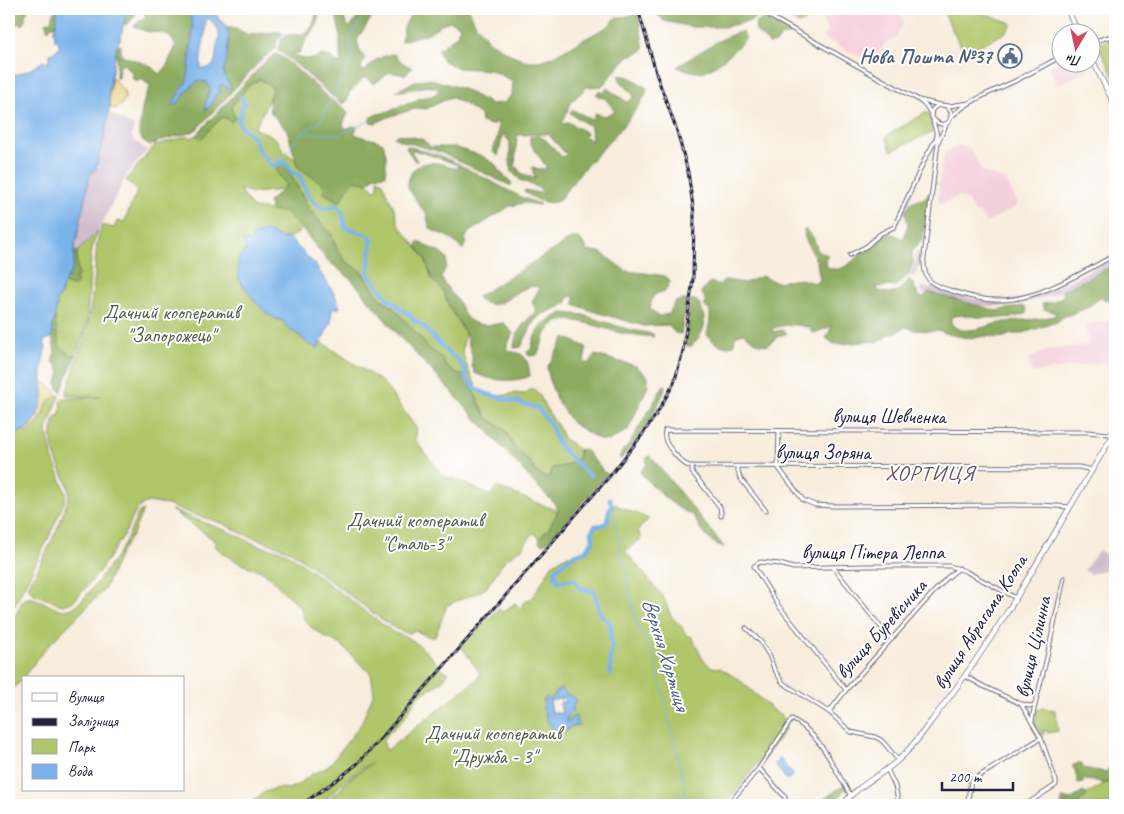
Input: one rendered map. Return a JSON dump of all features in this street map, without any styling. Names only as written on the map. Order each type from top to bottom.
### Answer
[{"type":"main road","points":[[1067,9],[1073,22]]},
{"type":"main road","points":[[1099,72],[1115,106]]},
{"type":"main road","name":"вулиця Абрагама Коопа","points":[[843,805],[851,796],[898,760],[920,736],[965,676],[1016,598],[1114,434]]},
{"type":"street","points":[[767,10],[771,17],[919,100],[927,107],[932,117],[938,142],[924,257],[925,271],[929,281],[934,285],[981,299],[1003,300],[1023,297],[1047,289],[1115,255]]},
{"type":"street","points":[[1102,39],[1115,35]]},
{"type":"street","points":[[938,142],[951,117],[971,103],[1052,61]]},
{"type":"street","points":[[919,100],[946,106],[971,103]]},
{"type":"street","points":[[932,117],[935,108],[940,105]]},
{"type":"street","points":[[946,106],[950,111],[951,117]]},
{"type":"street","points":[[932,117],[939,124],[947,123]]},
{"type":"street","points":[[850,255],[867,246],[880,234],[894,227],[937,137]]},
{"type":"street","name":"вулиця Шевченка","points":[[692,466],[685,465],[666,442],[664,436],[666,430],[1098,432],[1114,434]]},
{"type":"street","points":[[779,431],[778,466],[803,500],[815,505],[1041,505],[1070,507]]},
{"type":"street","points":[[692,466],[692,472],[720,507],[721,516]]},
{"type":"street","name":"вулиця Зоряна","points":[[692,466],[1079,467],[1092,470]]},
{"type":"street","points":[[736,467],[740,478],[766,511]]},
{"type":"street","name":"вулиця Пітера Леппа","points":[[846,690],[778,605],[755,568],[760,562],[780,564],[793,568],[950,566],[959,568],[1016,598]]},
{"type":"street","points":[[834,566],[892,639]]},
{"type":"street","name":"вулиця Буревісника","points":[[829,712],[846,690],[935,590],[959,568]]},
{"type":"street","name":"вулиця Цілинна","points":[[1032,722],[1064,578]]},
{"type":"street","points":[[746,628],[761,641],[781,681],[829,712],[851,732],[881,740],[898,760]]},
{"type":"street","points":[[965,676],[1021,704],[1035,705]]},
{"type":"street","points":[[1021,704],[1041,738],[1056,781],[1056,785],[1025,805]]},
{"type":"street","points":[[728,805],[759,768],[792,719],[810,733],[821,745],[851,796]]},
{"type":"street","points":[[968,805],[971,781],[1041,738]]},
{"type":"street","points":[[759,768],[785,797],[785,805]]},
{"type":"street","points":[[887,769],[895,786],[898,801],[902,805]]},
{"type":"shaded area","points":[[848,9],[884,9],[901,14],[903,22],[896,38],[885,43],[872,64],[822,37],[829,33],[822,20]]},
{"type":"shaded area","points":[[1052,65],[1052,72],[1085,72],[1058,85],[1049,66]]},
{"type":"shaded area","points":[[109,113],[134,126],[132,136],[134,141],[147,150],[127,174],[98,231],[77,252],[74,251],[90,174],[95,170],[104,140]]},
{"type":"shaded area","points":[[959,145],[970,149],[982,171],[1006,180],[1018,205],[986,223],[979,211],[975,213],[968,201],[959,196],[942,204],[938,202],[944,153]]},
{"type":"shaded area","points":[[915,183],[917,184],[896,230],[894,229]]},
{"type":"shaded area","points":[[916,252],[922,252],[921,261],[914,277],[909,275],[915,262]]},
{"type":"shaded area","points":[[1115,258],[1115,265],[1062,291],[1037,300],[1007,306],[980,306],[921,292],[922,287],[931,289],[932,286],[979,300],[1006,301],[1036,295],[1059,286]]},
{"type":"shaded area","points":[[1115,320],[1115,361],[1031,373],[1028,359],[1047,350],[1088,345],[1085,324]]},
{"type":"shaded area","points":[[1099,550],[1115,561],[1115,567],[1090,574],[1084,570]]},
{"type":"green space","points":[[9,9],[26,9],[28,12],[25,14],[23,25],[17,23],[15,26],[11,26],[13,18],[9,19]]},
{"type":"green space","points":[[54,9],[58,9],[56,25],[48,30],[46,25],[47,22],[51,21],[53,13],[57,10]]},
{"type":"green space","points":[[129,9],[189,9],[193,27],[187,81],[182,89],[190,88],[197,81],[207,82],[210,90],[206,111],[212,104],[215,95],[220,93],[219,86],[225,77],[224,71],[228,44],[227,28],[236,28],[248,35],[276,32],[283,34],[277,40],[275,49],[263,58],[196,130],[161,140],[150,146],[139,135],[143,103],[151,86],[141,79],[135,81],[132,77],[133,73],[123,64],[119,66],[118,78],[116,78],[117,46],[121,45],[121,55],[149,65],[159,74],[165,69],[176,46],[166,35],[145,31],[134,26],[146,16],[142,11],[136,11],[135,16],[128,24],[123,24]]},
{"type":"green space","points":[[316,9],[319,9],[318,23],[299,53],[292,53],[295,55],[310,59],[322,55],[331,57],[333,61],[338,63],[341,62],[340,34],[335,9],[341,9],[349,28],[362,9],[377,9],[357,40],[360,51],[365,59],[361,67],[363,71],[378,59],[394,54],[403,63],[412,68],[405,75],[390,72],[374,84],[364,77],[350,91],[347,100],[343,104],[278,50],[283,37],[302,34],[310,29],[314,22]]},
{"type":"green space","points":[[413,9],[469,9],[476,25],[488,40],[508,53],[527,61],[539,61],[551,57],[607,27],[616,18],[638,14],[644,49],[641,52],[628,56],[602,86],[587,87],[572,101],[562,123],[568,122],[585,132],[587,134],[583,135],[592,141],[591,127],[570,113],[573,110],[593,120],[595,113],[604,116],[615,112],[606,99],[596,95],[599,91],[604,93],[607,88],[627,102],[631,100],[634,96],[620,80],[619,75],[630,77],[647,88],[645,95],[631,116],[558,201],[549,203],[536,199],[524,192],[525,190],[544,194],[537,187],[520,180],[511,171],[510,142],[503,134],[498,156],[493,152],[498,135],[498,122],[491,125],[481,122],[480,115],[451,97],[426,109],[418,108],[375,123],[370,122],[370,118],[375,115],[412,103],[420,98],[432,96],[439,91],[437,88],[426,86],[396,91],[413,82],[424,79],[435,80],[463,89],[491,104],[504,103],[512,94],[513,81],[490,70],[459,68],[443,61],[438,50],[457,35],[460,26],[450,21],[427,34],[401,41],[404,28]],"holes":[[[548,134],[567,155],[562,157],[546,140],[539,136],[530,137],[530,143],[547,168],[532,167],[535,179],[521,173],[515,165],[517,135]]]},
{"type":"green space","points":[[652,9],[763,9],[751,21],[723,27],[692,27],[664,21]]},
{"type":"green space","points":[[772,9],[822,9],[826,10],[799,24]]},
{"type":"green space","points":[[942,9],[972,9],[1011,23],[1011,26],[1005,33],[964,53]]},
{"type":"green space","points":[[764,17],[791,32],[789,35],[783,35],[776,43],[769,44],[756,31],[755,24]]},
{"type":"green space","points":[[742,32],[746,38],[731,53],[712,67],[698,72],[677,67],[718,41]]},
{"type":"green space","points":[[1115,38],[1115,79],[1102,54],[1102,42]]},
{"type":"green space","points":[[276,54],[285,59],[330,99],[346,110],[348,113],[343,124],[346,129],[353,126],[357,128],[354,133],[383,143],[386,154],[386,175],[375,176],[368,183],[356,180],[339,202],[324,193],[323,184],[298,167],[287,130],[270,112],[269,98],[273,88],[260,79],[248,86],[231,107],[235,119],[231,121],[222,117],[201,140],[196,135],[266,61]]},
{"type":"green space","points":[[260,79],[273,88],[255,129],[269,134],[277,140],[284,152],[295,159],[298,167],[348,188],[356,180],[368,183],[374,190],[378,189],[378,179],[383,182],[395,210],[398,224],[425,258],[432,280],[443,291],[449,306],[465,333],[462,352],[469,372],[479,391],[493,396],[514,393],[524,394],[533,388],[540,396],[563,438],[579,450],[579,457],[562,468],[552,468],[551,476],[544,477],[535,471],[530,462],[514,447],[505,430],[487,418],[464,376],[454,372],[445,365],[443,359],[431,350],[393,307],[379,297],[361,271],[345,261],[337,249],[331,234],[309,209],[283,162],[277,165],[277,172],[286,185],[282,190],[254,193],[239,189],[253,208],[285,212],[304,226],[299,232],[291,236],[283,238],[275,236],[278,320],[283,320],[309,345],[318,348],[321,342],[381,381],[417,429],[415,440],[443,476],[460,481],[491,496],[496,487],[558,511],[549,528],[540,538],[534,533],[523,547],[505,560],[486,588],[447,605],[433,638],[413,630],[411,633],[407,633],[393,627],[291,551],[241,533],[222,523],[168,505],[149,502],[137,509],[124,535],[96,576],[74,601],[63,605],[59,604],[32,593],[29,588],[57,530],[69,493],[52,446],[53,424],[56,416],[59,416],[62,405],[60,403],[65,398],[101,397],[66,395],[89,320],[97,243],[102,225],[114,228],[117,221],[124,222],[137,191],[126,180],[155,145],[189,136],[192,138],[196,135],[201,139],[223,117],[231,121],[235,119],[231,107],[248,86]]},
{"type":"green space","points":[[927,112],[930,117],[932,132],[891,151],[886,136]]},
{"type":"green space","points":[[399,134],[422,139],[431,147],[454,147],[482,156],[495,164],[499,171],[512,183],[511,186],[440,152],[394,137]]},
{"type":"green space","points":[[407,146],[438,155],[454,162],[521,197],[540,204],[524,203],[510,206],[469,232],[465,239],[467,243],[463,249],[450,238],[435,232],[431,228],[427,214],[408,188],[409,177],[412,172],[423,164],[442,164],[455,168],[458,165],[413,150],[411,151],[417,161],[415,161],[406,148]]},
{"type":"green space","points":[[283,161],[309,209],[331,234],[337,249],[345,261],[361,271],[379,297],[393,307],[431,350],[443,359],[445,365],[454,372],[464,376],[487,418],[505,430],[514,447],[530,462],[535,471],[544,477],[551,476],[552,468],[573,462],[579,457],[579,450],[583,449],[600,466],[603,472],[608,474],[550,540],[544,544],[539,542],[558,511],[554,503],[397,334],[352,280],[326,259],[302,229],[285,212],[272,211],[268,202],[286,185],[277,172],[277,164]]},
{"type":"green space","points":[[930,192],[922,239],[912,252],[913,262],[908,275],[895,286],[876,287],[877,290],[887,293],[895,292],[909,279],[919,297],[924,297],[928,292],[997,311],[1022,306],[1026,308],[1026,314],[1014,317],[996,318],[961,315],[951,317],[951,323],[963,330],[1002,322],[1054,316],[1056,313],[1044,309],[1042,304],[1053,302],[1064,296],[1062,291],[1115,265],[1115,297],[1108,300],[1100,298],[1087,308],[1063,317],[1057,322],[1020,334],[997,338],[987,336],[962,337],[938,330],[915,330],[906,327],[876,342],[834,344],[826,338],[832,326],[814,333],[810,331],[813,329],[792,325],[772,329],[773,332],[782,330],[787,333],[777,337],[768,345],[759,344],[743,333],[735,336],[734,345],[722,346],[707,335],[710,311],[704,306],[705,299],[701,292],[710,282],[719,285],[725,280],[745,283],[761,276],[776,282],[801,279],[814,283],[820,281],[817,262],[805,238],[805,229],[813,237],[818,251],[828,255],[825,261],[827,267],[839,269],[852,262],[873,243],[886,235],[893,234],[903,239],[908,225],[905,212],[911,202],[923,199]]},
{"type":"green space","points":[[98,231],[91,256],[87,321],[76,355],[71,355],[60,347],[54,315],[56,301],[61,296],[64,283],[72,286],[78,275],[77,252]]},
{"type":"green space","points":[[572,238],[579,238],[586,247],[586,251],[600,252],[626,271],[665,276],[669,279],[670,282],[665,291],[653,297],[650,309],[659,316],[669,314],[675,302],[687,300],[681,334],[675,333],[669,325],[644,326],[592,311],[574,304],[575,297],[571,296],[566,304],[541,315],[533,323],[521,347],[514,348],[516,337],[521,327],[537,311],[532,302],[540,287],[528,287],[496,304],[481,302],[477,297]]},
{"type":"green space","points":[[418,242],[439,252],[447,259],[446,267],[441,277],[466,317],[479,324],[504,323],[513,333],[506,348],[524,357],[530,376],[517,380],[502,380],[488,378],[475,373],[472,366],[472,354],[465,333],[449,306],[443,291],[432,280],[425,258],[417,247]]},
{"type":"green space","points":[[74,251],[77,252],[78,275],[76,285],[72,286],[64,283],[72,268]]},
{"type":"green space","points":[[691,300],[699,303],[704,316],[704,326],[692,346],[687,346],[684,343]]},
{"type":"green space","points":[[562,313],[583,315],[627,329],[653,334],[654,336],[625,334],[589,324],[569,320],[561,321],[554,324],[548,330],[537,355],[528,355],[527,352],[531,350],[535,336],[541,327]]},
{"type":"green space","points":[[54,315],[60,347],[71,355],[76,355],[61,392],[57,385],[60,373],[57,365],[53,362],[55,352],[52,335]]},
{"type":"green space","points":[[565,337],[586,347],[584,362],[589,364],[595,355],[636,366],[648,377],[648,386],[628,430],[609,441],[600,440],[572,423],[557,401],[547,368]]},
{"type":"green space","points":[[664,385],[666,386],[653,415],[621,459],[619,457],[631,441]]},
{"type":"green space","points":[[60,395],[47,430],[52,457],[66,493],[65,500],[50,535],[9,616],[9,508],[12,506],[12,491],[9,490],[9,436],[11,432],[23,430],[27,433],[41,418],[48,400]]},
{"type":"green space","points":[[649,456],[724,547],[710,539],[696,522],[693,515],[688,514],[670,502],[640,472],[647,464],[646,459]]},
{"type":"green space","name":"Дачний кооператив \"Дружба - 3\"","points":[[613,504],[649,519],[638,530],[641,539],[625,551],[664,598],[671,616],[681,626],[686,635],[692,637],[702,658],[711,667],[720,668],[741,681],[786,722],[785,730],[725,805],[319,805],[339,791],[348,780],[372,762],[347,779],[317,805],[247,805],[265,792],[277,788],[288,789],[299,784],[312,774],[328,767],[361,724],[374,692],[371,674],[340,644],[325,637],[311,627],[303,618],[301,607],[264,572],[241,564],[222,552],[216,547],[213,539],[171,510],[227,531],[259,546],[287,553],[394,633],[415,642],[447,672],[442,681],[416,699],[405,718],[384,738],[386,751],[476,680],[480,673],[461,646],[498,609],[503,612],[515,603],[521,610],[523,603],[533,597],[552,565],[568,555],[579,553],[593,541],[592,531],[595,526],[603,525],[607,522],[609,511],[613,508]],"holes":[[[562,689],[573,705],[573,711],[567,717],[567,723],[575,722],[572,726],[566,732],[553,729],[549,700]]]},
{"type":"green space","points":[[143,510],[132,536],[120,554],[104,590],[45,649],[24,676],[22,676],[19,683],[9,691],[9,629],[23,600],[32,598],[61,609],[74,607],[94,587],[110,565],[126,540],[139,512]]},
{"type":"green space","points":[[1043,708],[1055,710],[1058,731],[1048,733],[1043,730],[1044,734],[1042,735],[1035,722],[1036,710]]},
{"type":"green space","points":[[1115,757],[1114,785],[1112,780],[1103,784],[1098,781],[1083,779],[1083,783],[1078,784],[1075,770],[1072,766],[1082,763],[1083,768],[1105,772],[1110,768]]},
{"type":"green space","points":[[1108,782],[1111,805],[1075,805],[1086,797],[1086,794]]},
{"type":"green space","points":[[843,786],[845,789],[838,798],[839,805],[834,805],[835,800],[830,805],[825,798]]},
{"type":"green space","points":[[1083,792],[1086,794],[1086,797],[1075,805],[1061,805],[1063,798],[1070,800]]},
{"type":"sand","points":[[112,77],[124,92],[125,98],[120,106],[116,108],[111,108],[109,99]]},
{"type":"sand","points":[[41,382],[46,383],[53,389],[57,396],[50,399],[38,423],[27,433],[25,431],[30,427],[43,390]]},
{"type":"water","points":[[57,9],[129,9],[117,45],[110,84],[110,104],[104,140],[95,170],[90,174],[74,251],[73,267],[56,301],[53,333],[51,338],[45,340],[44,343],[46,347],[42,368],[42,401],[33,423],[27,429],[11,432],[9,436],[9,75],[26,71],[43,61],[46,63],[49,61],[50,54],[60,47],[58,41],[55,40],[54,30]]},
{"type":"water","points":[[189,9],[214,9],[219,20],[227,28],[229,38],[226,63],[223,70],[231,87],[227,88],[221,84],[219,86],[220,93],[215,95],[212,104],[205,111],[210,90],[207,82],[197,81],[176,105],[173,105],[187,81],[193,27]],"holes":[[[207,18],[218,30],[219,38],[216,58],[213,65],[201,68],[205,24]]]},
{"type":"water","points":[[266,231],[278,238],[289,238],[314,263],[335,295],[340,308],[332,309],[331,322],[318,348],[309,345],[299,335],[288,329],[283,320],[278,320],[267,314],[239,280],[238,260],[247,251],[243,240],[251,242],[253,235]]},
{"type":"water","points":[[561,688],[566,694],[574,697],[576,701],[571,713],[567,717],[567,722],[570,722],[572,717],[575,716],[577,717],[575,722],[578,722],[579,725],[563,732],[560,741],[557,742],[552,734],[553,729],[546,719],[543,710],[544,699],[547,697],[549,700]],"holes":[[[564,698],[565,702],[560,702],[562,714],[552,712],[550,701]]]},
{"type":"water","points":[[779,759],[793,775],[787,780],[775,765]]},
{"type":"waterway","points":[[345,70],[353,55],[350,38],[368,9]]},
{"type":"waterway","points":[[267,161],[289,151],[300,133],[320,122],[344,73]]},
{"type":"waterway","name":"Верхня Хортиця","points":[[241,97],[245,101],[245,104],[242,106],[241,115],[238,118],[241,127],[253,136],[260,153],[269,164],[273,166],[283,161],[292,172],[299,175],[308,195],[316,204],[324,208],[338,206],[342,210],[345,227],[366,234],[372,239],[368,274],[389,300],[408,313],[449,354],[458,359],[465,371],[466,378],[476,389],[487,394],[538,408],[551,426],[557,442],[590,476]]},
{"type":"waterway","points":[[301,133],[338,135],[369,121]]},
{"type":"waterway","name":"Верхня Хортиця","points":[[610,499],[612,506],[607,522],[603,525],[595,526],[592,531],[593,541],[585,551],[574,555],[556,569],[555,576],[559,582],[573,579],[579,588],[594,591],[600,613],[611,625],[610,639],[613,645],[610,657],[611,674]]},
{"type":"waterway","name":"Верхня Хортиця","points":[[612,506],[638,628],[653,653],[685,790],[669,805]]},
{"type":"waterway","points":[[685,791],[689,805]]},
{"type":"railway","points":[[301,805],[357,764],[376,744],[609,477],[656,415],[674,383],[683,351],[693,279],[694,213],[688,172],[677,131],[657,76],[638,9]]},
{"type":"place","name":"Нова Пошта №37","points":[[1010,56]]},
{"type":"district","name":"ХОРТИЦЯ","points":[[930,473]]},
{"type":"park label","name":"Дачний кооператив \"Запорожець\"","points":[[171,324]]},
{"type":"park label","name":"Дачний кооператив \"Сталь-3\"","points":[[415,532]]}]
